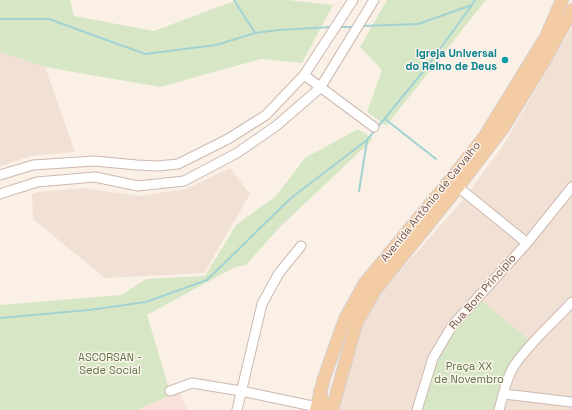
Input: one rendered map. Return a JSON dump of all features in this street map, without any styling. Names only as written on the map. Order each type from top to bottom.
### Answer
[{"type":"main road","name":"Avenida Antônio de Carvalho","points":[[318,409],[320,391],[345,319],[365,283],[485,136],[546,36],[562,0]]},
{"type":"main road","name":"Avenida Antônio de Carvalho","points":[[332,410],[356,324],[375,290],[458,187],[503,128],[547,56],[572,10]]},
{"type":"main road","points":[[320,391],[323,405],[332,410]]},
{"type":"street","points":[[0,176],[33,165],[94,161],[158,166],[178,164],[228,139],[266,115],[304,75],[353,0]]},
{"type":"street","points":[[0,194],[37,182],[95,177],[138,186],[184,181],[237,153],[276,126],[320,88],[374,0]]},
{"type":"street","points":[[304,75],[374,128]]},
{"type":"street","points":[[228,139],[237,153]]},
{"type":"street","points":[[94,161],[95,177]]},
{"type":"street","points":[[458,187],[527,243]]},
{"type":"street","name":"Rua Bom Princípio","points":[[417,410],[434,358],[442,341],[452,326],[527,243],[572,187]]},
{"type":"street","points":[[236,410],[262,304],[279,273],[301,246]]},
{"type":"street","points":[[499,410],[514,367],[529,347],[572,302]]},
{"type":"street","points":[[170,391],[192,383],[241,391],[318,409]]},
{"type":"street","points":[[504,394],[572,402]]},
{"type":"shaded area","points":[[572,27],[572,410],[339,410],[360,330],[378,296],[462,201],[502,147]]},
{"type":"shaded area","points":[[0,52],[45,67],[75,152],[31,156],[0,166]]},
{"type":"shaded area","points":[[230,168],[250,194],[204,273],[105,278],[33,219],[32,194],[39,192],[83,188],[139,196],[186,189]]},
{"type":"shaded area","points":[[179,392],[187,410],[137,410]]},
{"type":"green space","points":[[0,0],[70,0],[74,16],[154,31],[237,0],[288,0],[333,5],[302,63],[261,59],[160,87],[45,67],[0,52]]},
{"type":"green space","points":[[387,0],[486,0],[386,126],[367,112],[382,70],[360,47]]},
{"type":"green space","name":"ASCORSAN - Sede Social","points":[[358,129],[373,139],[280,227],[246,265],[235,267],[147,315],[171,395],[137,410],[0,410],[0,305],[121,295],[146,279],[205,276],[236,225],[276,196],[305,158]]},
{"type":"green space","name":"Praça XX de Novembro","points":[[481,300],[529,340],[509,365],[493,410],[422,410],[438,360],[460,323]]},
{"type":"waterway","points":[[234,0],[255,33]]},
{"type":"waterway","points":[[362,26],[418,24],[472,5],[475,0]]},
{"type":"waterway","points":[[0,318],[89,310],[146,302],[207,280],[291,198],[367,140],[426,68],[472,5]]},
{"type":"waterway","points":[[0,19],[49,19],[145,54],[216,45],[255,33],[278,30],[332,27]]},
{"type":"waterway","points":[[338,27],[354,27]]},
{"type":"waterway","points":[[385,119],[436,159]]},
{"type":"waterway","points":[[359,191],[367,141]]},
{"type":"place","name":"Igreja Universal do Reino de Deus","points":[[505,60]]}]
